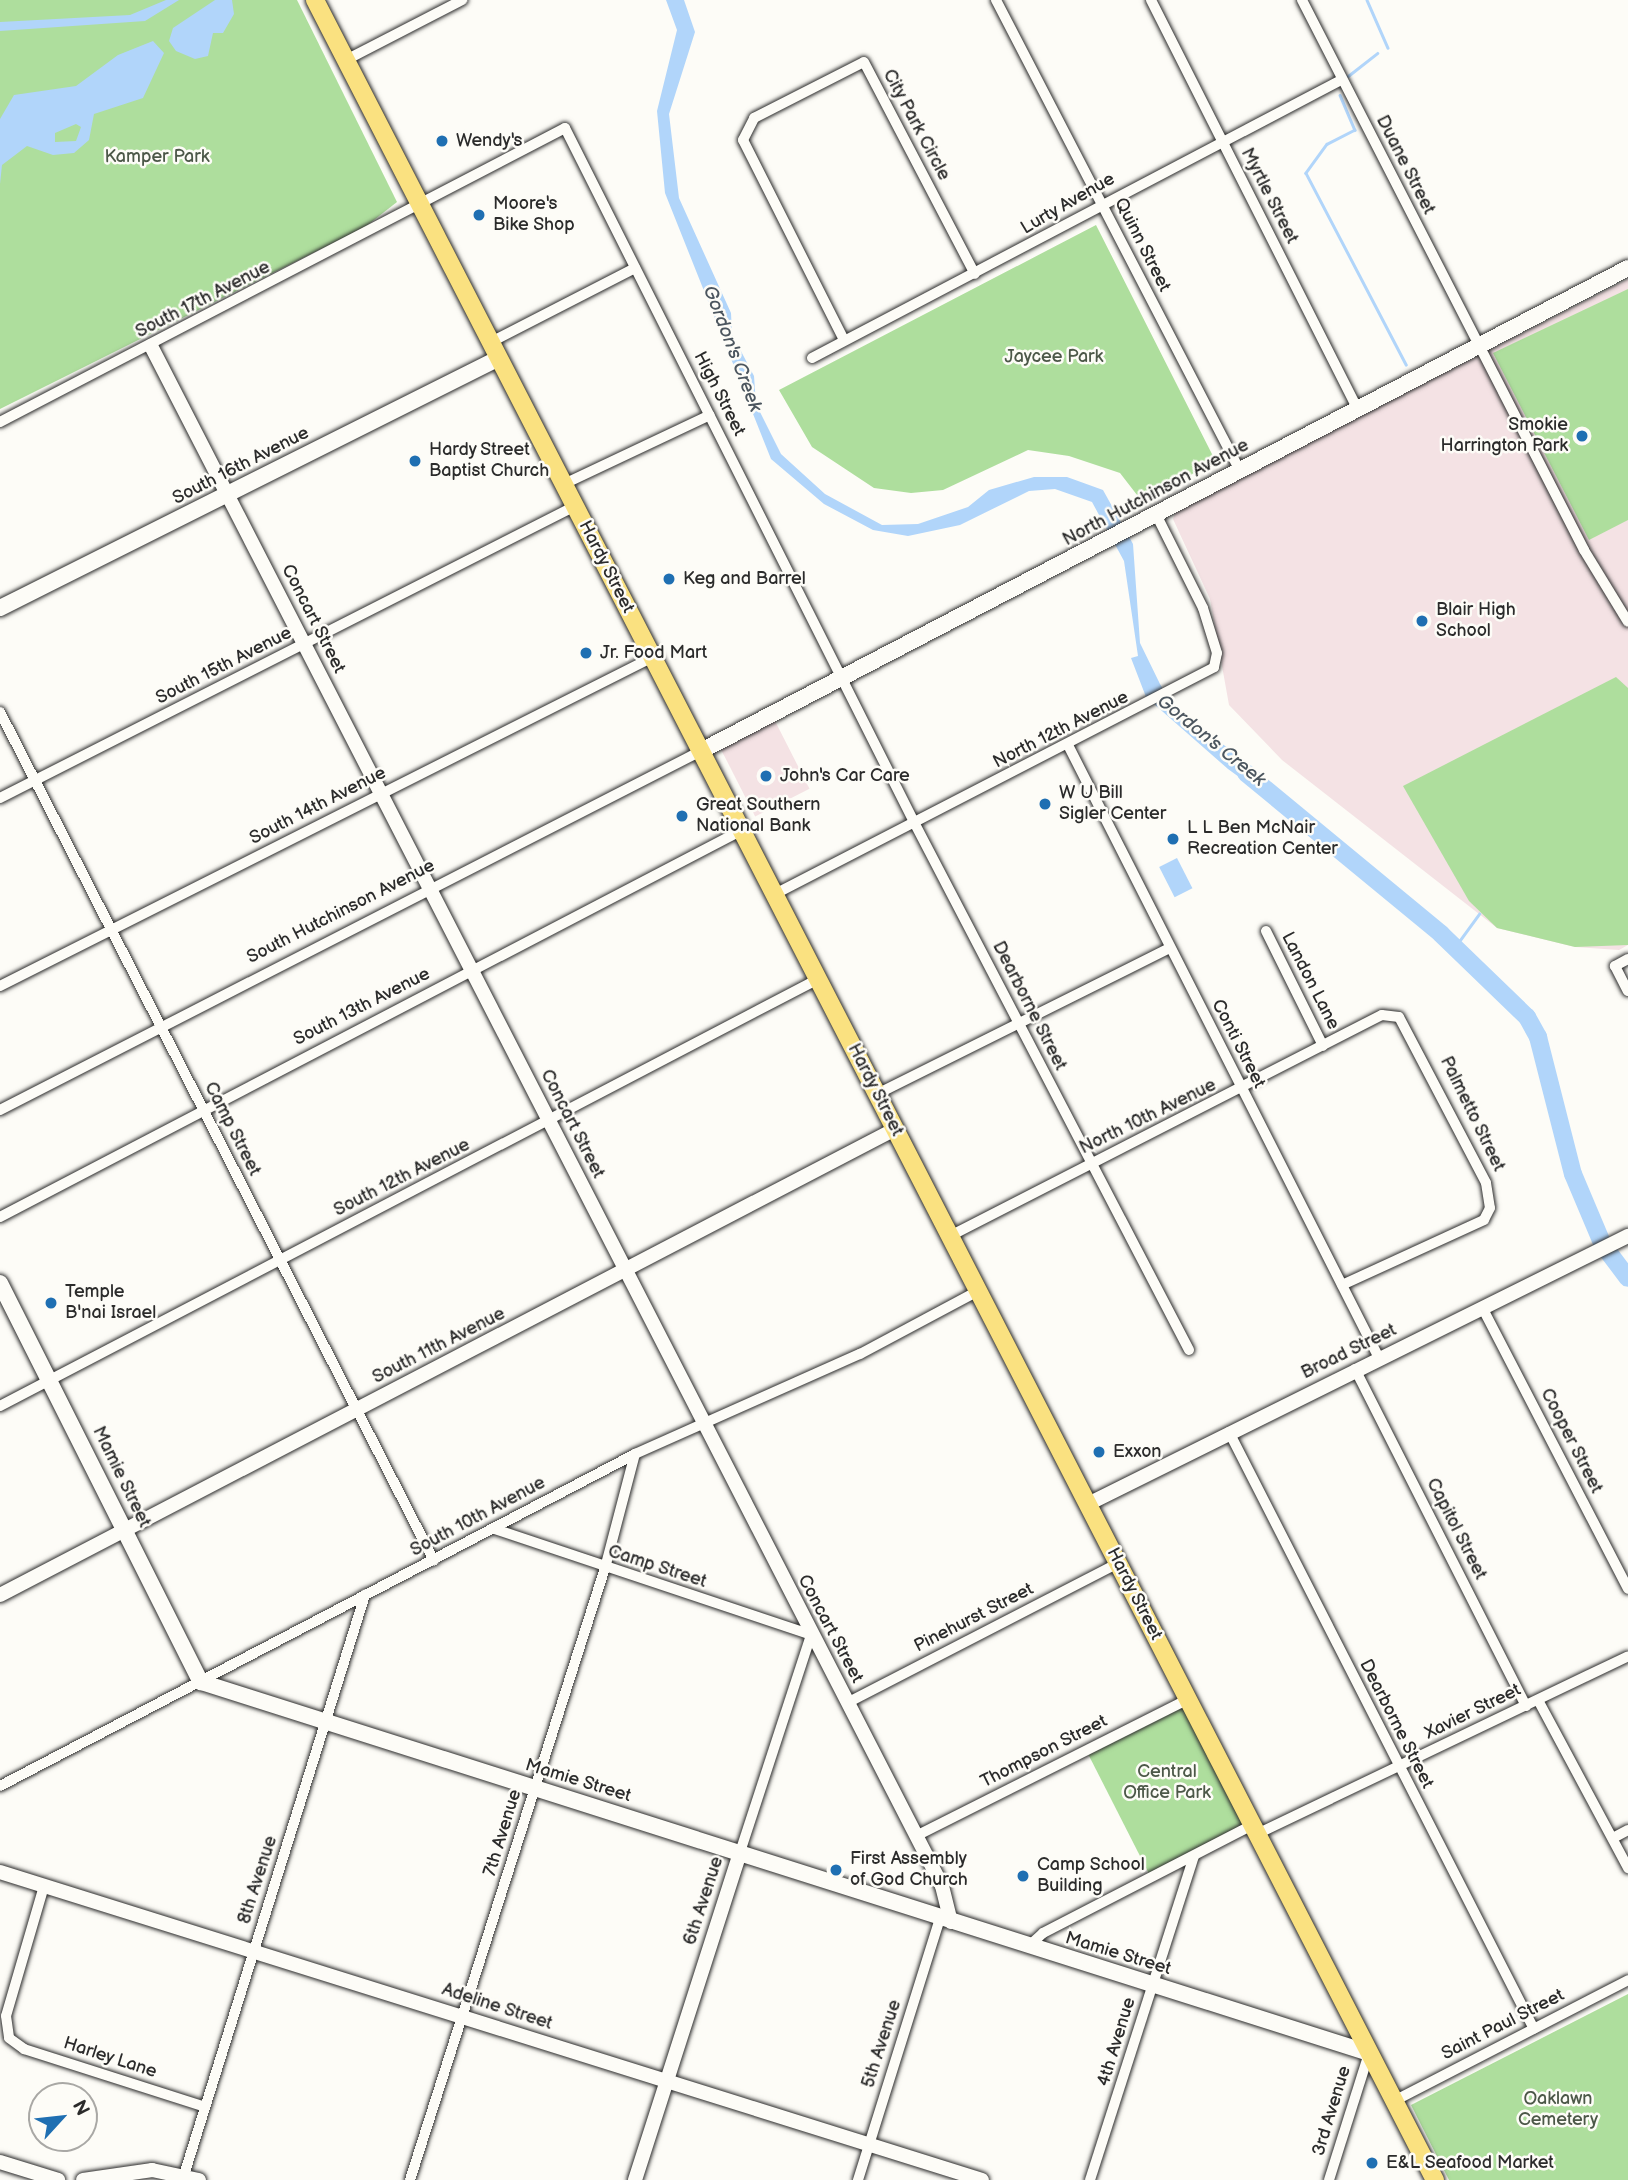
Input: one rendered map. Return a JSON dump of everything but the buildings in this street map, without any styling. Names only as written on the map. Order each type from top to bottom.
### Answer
[{"type":"main road","name":"Hardy Street","points":[[315,0],[1435,2180]]},
{"type":"main road","name":"North Hutchinson Avenue","points":[[701,751],[841,675],[1105,544],[1239,469],[1628,268]]},
{"type":"main road","name":"South 16th Avenue","points":[[0,607],[227,496],[495,350]]},
{"type":"main road","name":"Mamie Street","points":[[0,1283],[51,1379],[201,1682],[1369,2053]]},
{"type":"street","points":[[346,60],[462,0]]},
{"type":"street","name":"Quinn Street","points":[[996,0],[1239,469]]},
{"type":"street","name":"Myrtle Street","points":[[1151,0],[1357,408]]},
{"type":"street","name":"Duane Street","points":[[1302,0],[1478,345],[1628,622]]},
{"type":"street","name":"City Park Circle","points":[[844,340],[743,140],[754,118],[864,62],[975,274]]},
{"type":"street","name":"Lurty Avenue","points":[[811,358],[1341,80]]},
{"type":"street","name":"South 17th Avenue","points":[[0,422],[422,207],[565,128]]},
{"type":"street","name":"High Street","points":[[565,128],[841,675]]},
{"type":"street","points":[[495,350],[635,268]]},
{"type":"street","name":"Concart Street","points":[[151,346],[942,1886],[946,1920]]},
{"type":"street","points":[[564,484],[710,415]]},
{"type":"street","name":"South 15th Avenue","points":[[0,798],[575,506]]},
{"type":"street","name":"North 12th Avenue","points":[[775,894],[1208,673],[1217,653],[1192,582],[1151,519]]},
{"type":"street","name":"South 14th Avenue","points":[[0,986],[653,657]]},
{"type":"street","name":"Dearborne Street","points":[[841,675],[915,824],[1189,1350]]},
{"type":"street","name":"Camp Street","points":[[0,712],[434,1561]]},
{"type":"street","name":"Conti Street","points":[[1068,745],[1379,1358]]},
{"type":"street","name":"South Hutchinson Avenue","points":[[0,1110],[428,886],[701,751]]},
{"type":"street","name":"South 13th Avenue","points":[[0,1217],[202,1109],[742,830]]},
{"type":"street","name":"Landon Lane","points":[[1266,931],[1324,1046]]},
{"type":"street","points":[[877,1094],[1018,1021],[1170,948]]},
{"type":"street","points":[[1628,959],[1615,966],[1628,991]]},
{"type":"street","name":"South 12th Avenue","points":[[0,1406],[550,1122],[818,979]]},
{"type":"street","name":"North 10th Avenue","points":[[950,1236],[1242,1090],[1382,1015],[1399,1017]]},
{"type":"street","name":"Palmetto Street","points":[[1342,1285],[1472,1225],[1490,1208],[1486,1183],[1399,1017]]},
{"type":"street","name":"South 11th Avenue","points":[[0,1595],[626,1273],[895,1129]]},
{"type":"street","name":"Broad Street","points":[[1088,1504],[1355,1369],[1628,1237]]},
{"type":"street","name":"South 10th Avenue","points":[[0,1786],[635,1454],[860,1354],[978,1291]]},
{"type":"street","name":"Cooper Street","points":[[1483,1309],[1628,1589]]},
{"type":"street","name":"Capitol Street","points":[[1355,1369],[1526,1706]]},
{"type":"street","name":"Dearborne Street","points":[[1229,1432],[1398,1768],[1534,2029]]},
{"type":"street","name":"7th Avenue","points":[[410,2180],[605,1568],[635,1454]]},
{"type":"street","name":"Camp Street","points":[[495,1529],[811,1635]]},
{"type":"street","name":"Pinehurst Street","points":[[847,1703],[1118,1563]]},
{"type":"street","name":"8th Avenue","points":[[184,2175],[203,2106],[327,1723],[365,1595]]},
{"type":"street","name":"6th Avenue","points":[[635,2180],[811,1635]]},
{"type":"street","name":"Xavier Street","points":[[1255,1830],[1398,1768],[1628,1656]]},
{"type":"street","name":"Thompson Street","points":[[916,1836],[1188,1699]]},
{"type":"street","points":[[1538,1700],[1628,1868]]},
{"type":"street","points":[[1030,1946],[1043,1933],[1194,1856],[1255,1830]]},
{"type":"street","points":[[1613,1838],[1628,1830]]},
{"type":"street","name":"4th Avenue","points":[[1090,2180],[1194,1856]]},
{"type":"street","name":"Adeline Street","points":[[0,1872],[982,2180]]},
{"type":"street","name":"Harley Lane","points":[[44,1886],[6,2016],[9,2038],[24,2049],[203,2106]]},
{"type":"street","name":"5th Avenue","points":[[858,2180],[946,1920]]},
{"type":"street","name":"Saint Paul Street","points":[[1394,2101],[1628,1980]]},
{"type":"street","name":"3rd Avenue","points":[[1328,2180],[1369,2053]]},
{"type":"street","points":[[0,2162],[58,2180]]},
{"type":"street","points":[[83,2180],[152,2170],[199,2180]]},
{"type":"shaded area","name":"Blair High School","points":[[1628,279],[1628,945],[1619,950],[1575,947],[1497,928],[1282,760],[1229,705],[1210,599],[1173,519],[1176,511]]},
{"type":"shaded area","name":"John's Car Care","points":[[775,721],[810,789],[755,816],[721,749]]},
{"type":"green space","name":"Kamper Park","points":[[0,0],[297,0],[397,202],[365,227],[0,409]]},
{"type":"green space","name":"Jaycee Park","points":[[1096,225],[1215,460],[1144,504],[1120,473],[1069,456],[1028,450],[943,490],[911,493],[874,488],[812,447],[779,390]]},
{"type":"green space","name":"Smokie Harrington Park","points":[[1628,289],[1628,520],[1589,540],[1493,353]]},
{"type":"green space","points":[[1616,677],[1628,688],[1628,945],[1575,947],[1497,928],[1469,901],[1403,786]]},
{"type":"green space","name":"Central Office Park","points":[[1188,1699],[1252,1825],[1150,1876],[1086,1751]]},
{"type":"green space","name":"Oaklawn Cemetery","points":[[1628,1994],[1628,2180],[1449,2180],[1411,2105]]},
{"type":"water","points":[[166,0],[179,0],[145,21],[0,31],[0,22],[130,15]]},
{"type":"water","points":[[215,0],[232,0],[234,14],[223,33],[213,33],[208,56],[195,59],[176,51],[169,41],[173,28]]},
{"type":"water","points":[[666,0],[684,0],[695,32],[669,114],[679,198],[731,313],[732,334],[754,376],[756,404],[781,454],[825,494],[882,525],[918,524],[968,507],[989,490],[1034,477],[1067,477],[1103,490],[1133,544],[1140,643],[1160,684],[1181,719],[1227,747],[1265,787],[1257,790],[1228,769],[1146,697],[1131,658],[1138,656],[1124,561],[1092,502],[1055,489],[1029,491],[960,525],[908,536],[873,530],[824,504],[771,459],[665,193],[657,111],[677,30]]},
{"type":"water","points":[[153,41],[164,53],[143,98],[94,114],[89,140],[74,153],[53,155],[27,146],[2,165],[0,184],[0,119],[14,95],[76,86],[118,55]],"holes":[[[76,124],[81,127],[76,141],[55,142],[55,133]]]},
{"type":"water","points":[[1177,858],[1192,888],[1175,897],[1159,867]]},
{"type":"waterway","points":[[1367,0],[1388,48]]},
{"type":"waterway","points":[[1348,76],[1377,53]]},
{"type":"waterway","points":[[1340,95],[1355,130],[1327,144],[1306,173],[1406,364]]},
{"type":"waterway","name":"Gordon's Creek","points":[[1246,773],[1441,934],[1527,1017],[1538,1037],[1573,1174],[1603,1245],[1628,1278]]},
{"type":"waterway","points":[[1455,947],[1479,914]]},
{"type":"place","name":"Wendy's","points":[[442,141]]},
{"type":"place","name":"Moore's Bike Shop","points":[[479,215]]},
{"type":"place","name":"Smokie Harrington Park","points":[[1582,436]]},
{"type":"place","name":"Hardy Street Baptist Church","points":[[415,461]]},
{"type":"place","name":"Keg and Barrel","points":[[669,579]]},
{"type":"place","name":"Blair High School","points":[[1422,621]]},
{"type":"place","name":"Jr. Food Mart","points":[[586,653]]},
{"type":"place","name":"John's Car Care","points":[[766,776]]},
{"type":"place","name":"W U Bill Sigler Center","points":[[1045,804]]},
{"type":"place","name":"Great Southern National Bank","points":[[682,816]]},
{"type":"place","name":"L L Ben McNair Recreation Center","points":[[1173,839]]},
{"type":"place","name":"Temple B'nai Israel","points":[[51,1303]]},
{"type":"place","name":"Exxon","points":[[1099,1452]]},
{"type":"place","name":"First Assembly of God Church","points":[[836,1870]]},
{"type":"place","name":"Camp School Building","points":[[1023,1876]]},
{"type":"place","name":"E&L Seafood Market","points":[[1372,2163]]}]
